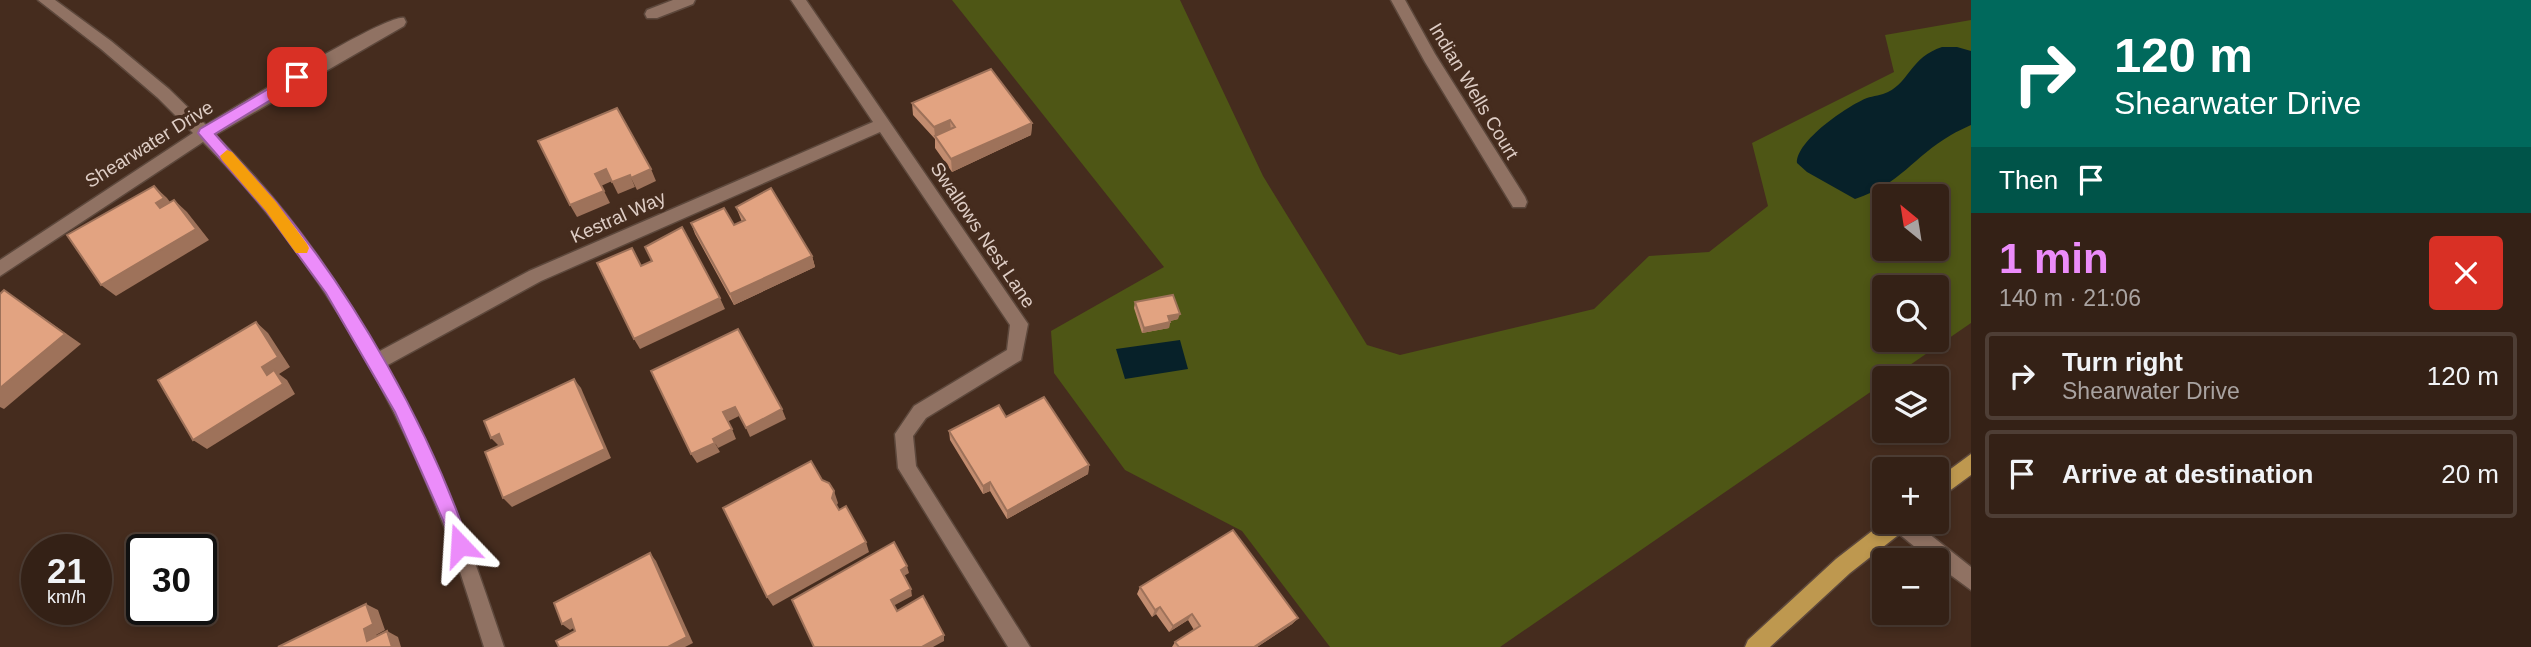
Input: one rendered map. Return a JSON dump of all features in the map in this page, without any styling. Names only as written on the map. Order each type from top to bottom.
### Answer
[{"type":"main road","points":[[1949,481],[1971,463]]},
{"type":"main road","points":[[1755,647],[1843,566],[1884,534]]},
{"type":"street","points":[[46,0],[83,25],[153,82],[205,133],[271,207],[332,288],[401,407],[452,520],[494,647]]},
{"type":"street","points":[[652,13],[688,0]]},
{"type":"street","name":"Swallows Nest Lane","points":[[798,0],[1019,324],[1015,354],[920,412],[904,434],[907,468],[1020,647]]},
{"type":"street","name":"Indian Wells Court","points":[[1398,0],[1430,58],[1519,202]]},
{"type":"street","name":"Shearwater Drive","points":[[0,269],[83,210],[205,133],[320,63],[399,22]]},
{"type":"street","name":"Kestral Way","points":[[377,362],[535,276],[883,124]]},
{"type":"street","points":[[1915,534],[1971,580]]},
{"type":"green space","points":[[952,0],[1180,0],[1263,176],[1367,345],[1400,355],[1594,309],[1649,256],[1709,252],[1768,206],[1752,143],[1894,72],[1885,35],[1971,20],[1971,323],[1949,338],[1949,275],[1872,275],[1872,352],[1929,352],[1908,366],[1872,366],[1872,391],[1500,647],[1330,647],[1242,531],[1125,470],[1054,373],[1051,331],[1164,267]]},
{"type":"water","points":[[1942,47],[1957,47],[1971,51],[1971,125],[1938,143],[1887,184],[1872,184],[1872,192],[1855,199],[1807,172],[1797,163],[1805,145],[1824,125],[1858,102],[1895,88],[1923,57]]},
{"type":"water","points":[[1180,340],[1188,369],[1125,379],[1116,349]]},
{"type":"building","points":[[991,69],[1032,123],[951,159],[935,136],[955,127],[950,120],[934,127],[912,103]]},
{"type":"building","points":[[617,108],[651,169],[631,178],[630,175],[612,182],[606,169],[595,174],[604,191],[570,205],[538,141]]},
{"type":"building","points":[[154,186],[164,198],[156,203],[160,208],[174,200],[196,229],[101,285],[67,235]]},
{"type":"building","points":[[771,188],[812,256],[730,294],[691,223],[724,208],[734,225],[745,220],[736,207]]},
{"type":"building","points":[[682,227],[720,298],[634,339],[597,263],[632,248],[641,266],[652,261],[645,247]]},
{"type":"building","points":[[4,290],[65,334],[0,388],[0,294]]},
{"type":"building","points":[[1173,295],[1180,314],[1168,316],[1170,322],[1144,328],[1135,302]]},
{"type":"building","points":[[256,322],[278,357],[262,367],[267,375],[274,370],[283,384],[193,440],[158,380]]},
{"type":"building","points":[[738,329],[782,409],[746,428],[735,407],[723,412],[732,429],[713,439],[715,443],[691,454],[651,371]]},
{"type":"building","points":[[574,379],[605,449],[503,498],[485,452],[503,444],[499,434],[491,438],[484,421]]},
{"type":"building","points":[[1044,397],[1089,465],[1007,511],[990,482],[983,486],[949,431],[999,405],[1006,417]]},
{"type":"building","points":[[811,461],[822,480],[829,483],[834,491],[832,498],[839,510],[846,506],[866,542],[767,597],[723,508]]},
{"type":"building","points":[[1233,530],[1298,618],[1254,647],[1179,647],[1175,642],[1200,626],[1192,614],[1173,626],[1160,607],[1155,610],[1140,587]]},
{"type":"building","points":[[894,542],[907,566],[901,570],[911,589],[891,600],[897,611],[923,596],[944,635],[922,647],[814,647],[792,600]]},
{"type":"building","points":[[650,553],[687,637],[668,647],[559,647],[556,641],[575,631],[571,619],[562,624],[554,603]]},
{"type":"building","points":[[366,604],[373,624],[364,629],[367,641],[387,631],[392,647],[278,647]]},
{"type":"slow traffic","points":[[227,156],[302,248]]},
{"type":"route","points":[[297,77],[205,133],[271,207],[332,288],[401,407],[452,520],[460,545]]}]
